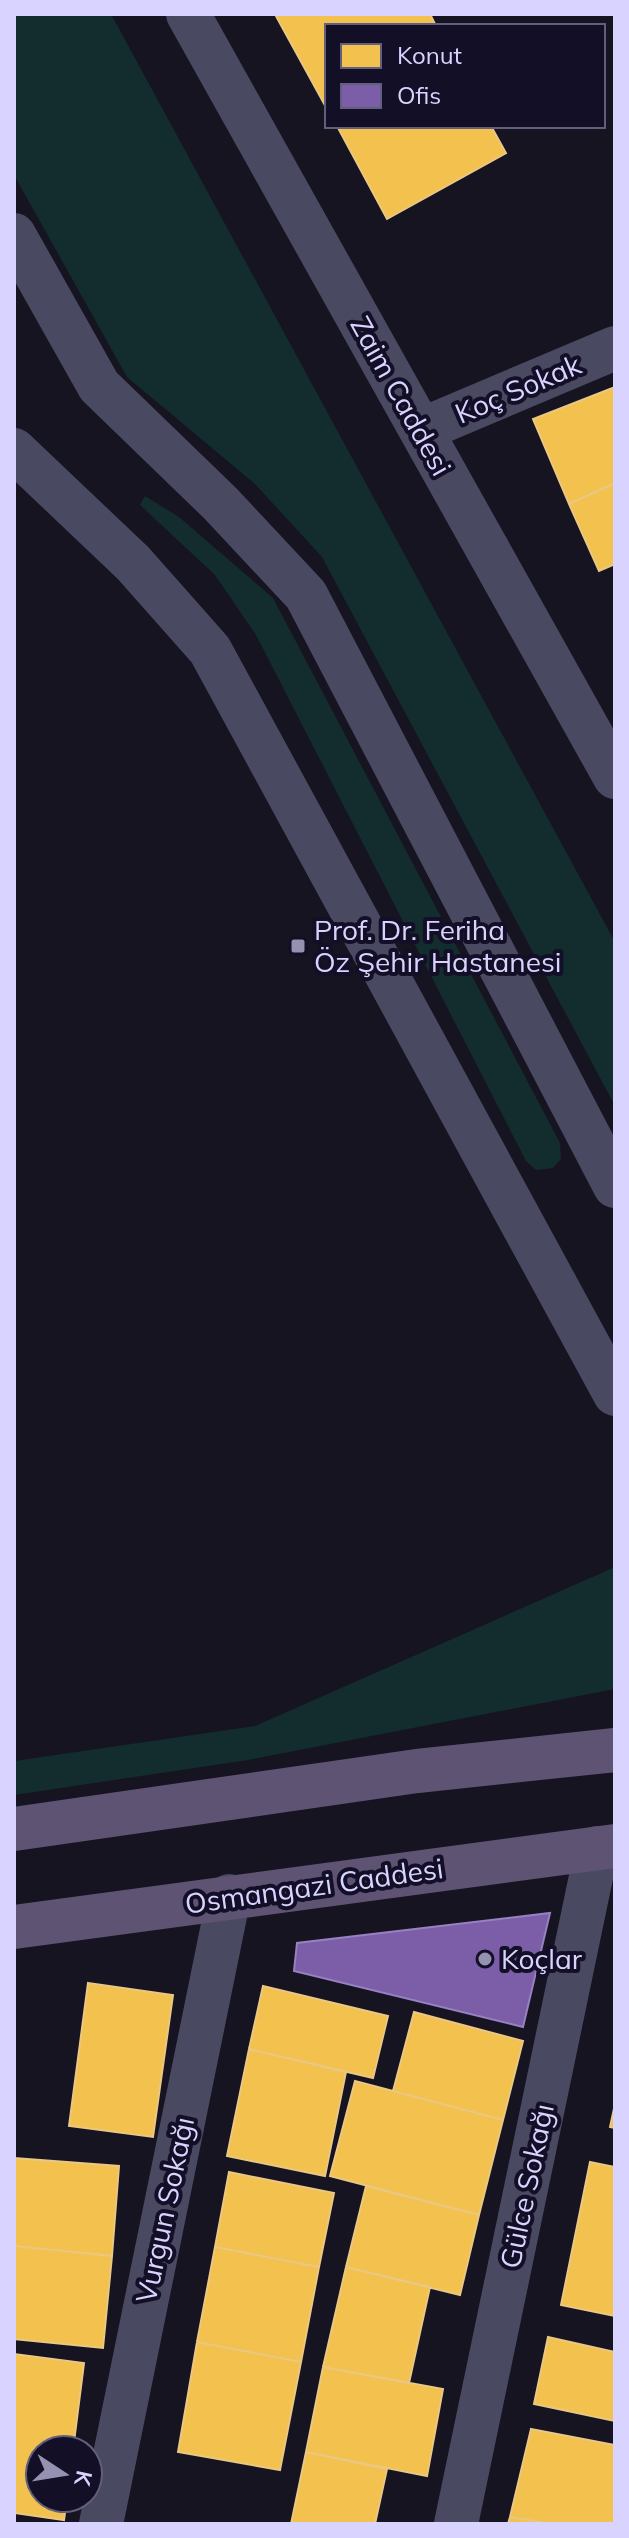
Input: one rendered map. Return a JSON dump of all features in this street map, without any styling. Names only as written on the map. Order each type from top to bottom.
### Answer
[{"type":"main road","points":[[14,1829],[417,1771],[615,1750]]},
{"type":"main road","name":"Osmangazi Caddesi","points":[[14,1927],[606,1847]]},
{"type":"street","name":"Zaim Caddesi","points":[[188,14],[614,773]]},
{"type":"street","points":[[14,235],[99,386],[220,503],[306,595],[615,1186]]},
{"type":"street","name":"Koç Sokak","points":[[421,430],[615,348]]},
{"type":"street","points":[[14,450],[133,563],[210,650],[615,1394]]},
{"type":"street","name":"Gülce Sokağı","points":[[456,2524],[606,1847]]},
{"type":"street","name":"Vurgun Sokağı","points":[[101,2524],[229,1896]]},
{"type":"green space","points":[[14,14],[111,14],[615,942],[615,1106],[322,557],[255,484],[127,377],[14,175]]},
{"type":"green space","points":[[145,496],[179,517],[273,598],[560,1143],[561,1159],[553,1168],[536,1170],[526,1161],[256,635],[215,575],[140,505]]},
{"type":"green space","points":[[615,1567],[615,1689],[248,1760],[14,1795],[14,1761],[255,1726]]},
{"type":"building: Konut","points":[[430,14],[435,24],[325,24],[325,105],[276,16]]},
{"type":"building: Konut","points":[[338,128],[492,128],[506,153],[387,219]]},
{"type":"building: Konut","points":[[615,387],[615,483],[569,504],[533,419]]},
{"type":"building: Konut","points":[[615,483],[615,564],[599,571],[569,504]]},
{"type":"building: Konut","points":[[88,1983],[173,1995],[153,2137],[69,2126]]},
{"type":"building: Konut","points":[[263,1986],[388,2016],[373,2078],[249,2049]]},
{"type":"building: Konut","points":[[414,2012],[523,2041],[503,2120],[393,2091]]},
{"type":"building: Konut","points":[[249,2049],[346,2072],[325,2176],[227,2156]]},
{"type":"building: Konut","points":[[355,2081],[503,2120],[479,2215],[330,2176]]},
{"type":"building: Konut","points":[[615,2104],[615,2128],[610,2127]]},
{"type":"building: Konut","points":[[14,2158],[119,2166],[112,2256],[14,2246]]},
{"type":"building: Konut","points":[[590,2162],[615,2167],[615,2316],[561,2305]]},
{"type":"building: Konut","points":[[229,2172],[334,2193],[319,2267],[215,2247]]},
{"type":"building: Konut","points":[[366,2186],[479,2215],[460,2295],[346,2267]]},
{"type":"building: Konut","points":[[14,2246],[112,2256],[103,2348],[14,2339]]},
{"type":"building: Konut","points":[[215,2247],[319,2267],[301,2362],[197,2342]]},
{"type":"building: Konut","points":[[346,2267],[430,2287],[409,2383],[323,2367]]},
{"type":"building: Konut","points":[[548,2337],[615,2352],[615,2421],[534,2404]]},
{"type":"building: Konut","points":[[197,2342],[301,2362],[280,2470],[178,2452]]},
{"type":"building: Konut","points":[[14,2354],[84,2363],[75,2434],[24,2434],[24,2514],[65,2514],[64,2520],[14,2513]]},
{"type":"building: Konut","points":[[323,2367],[443,2389],[427,2476],[306,2452]]},
{"type":"building: Konut","points":[[531,2429],[615,2445],[615,2524],[552,2524],[510,2517]]},
{"type":"building: Konut","points":[[306,2452],[387,2469],[375,2524],[291,2524]]},
{"type":"building: Konut","points":[[510,2517],[552,2524],[508,2524]]},
{"type":"building: Ofis","points":[[550,1913],[523,2027],[294,1971],[297,1943]]},
{"type":"place","name":"Prof. Dr. Feriha Öz Şehir Hastanesi","points":[[298,946]]},
{"type":"place","name":"Koçlar","points":[[485,1959]]}]
